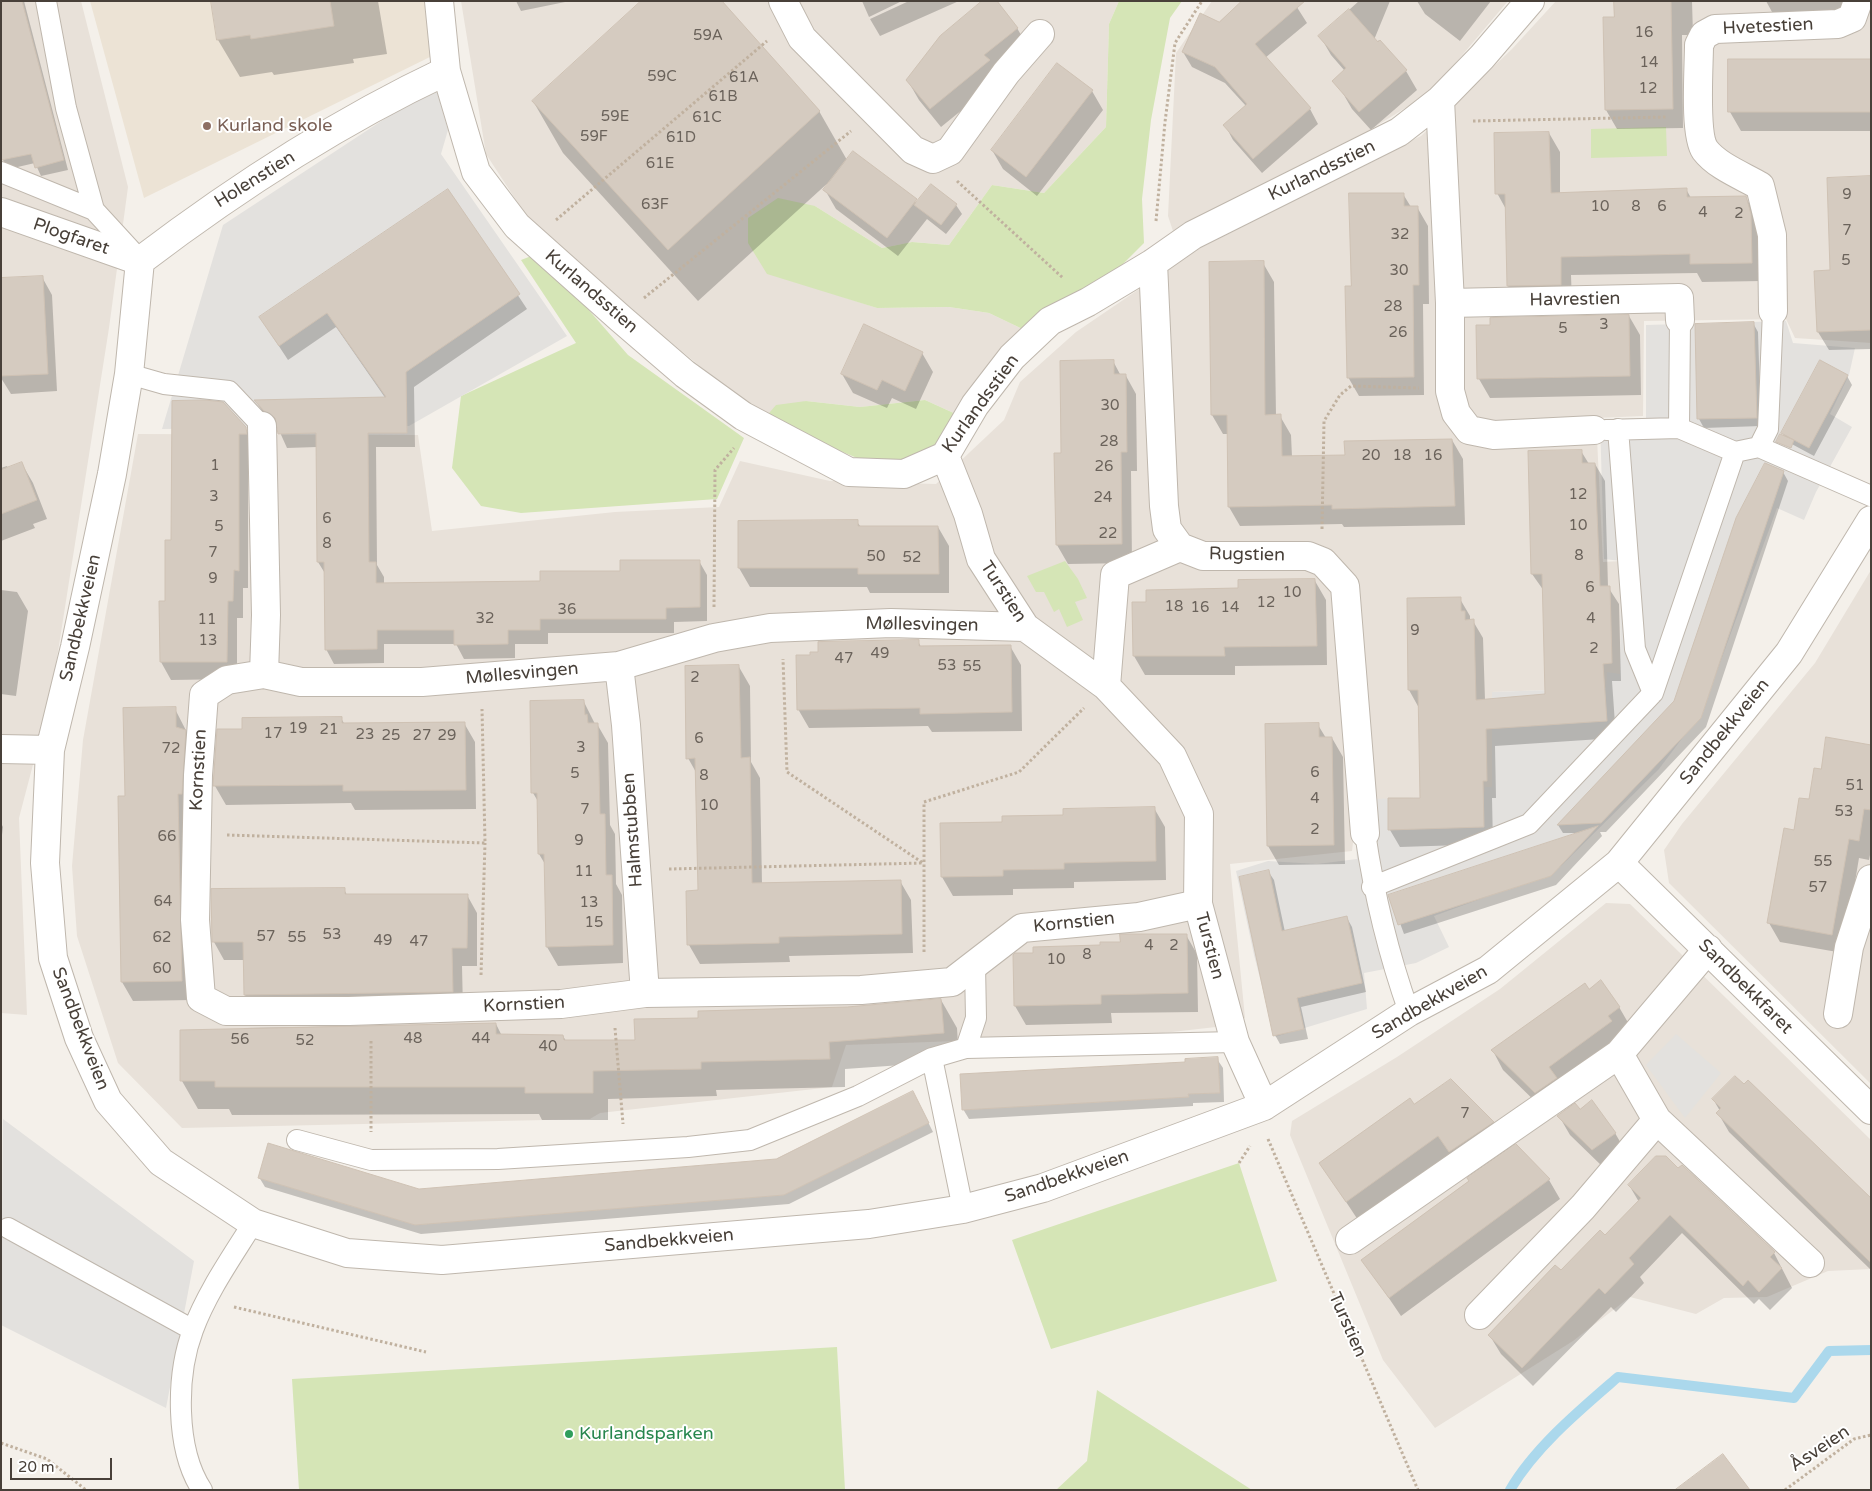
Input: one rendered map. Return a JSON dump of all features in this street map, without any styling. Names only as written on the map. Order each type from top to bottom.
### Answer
[{"type":"street","points":[[439,1],[446,71]]},
{"type":"street","name":"Kurlandsstien","points":[[446,71],[476,172],[517,226],[620,318],[685,374],[757,424],[849,472],[904,474],[945,456],[975,405],[1012,357],[1050,321],[1088,302],[1153,263],[1193,234],[1441,110],[1482,57],[1530,1]]},
{"type":"street","name":"Hvetestien","points":[[1773,311],[1772,235],[1760,186],[1722,164],[1704,149],[1698,118],[1699,45],[1704,35],[1716,28],[1838,24],[1852,18],[1858,1]]},
{"type":"street","points":[[788,11],[802,38],[913,150],[933,159],[950,151],[1006,73],[1040,34]]},
{"type":"street","name":"Holenstien","points":[[140,261],[230,195],[361,115],[446,71]]},
{"type":"street","points":[[1441,110],[1450,303],[1450,391],[1456,412],[1469,430],[1494,435],[1606,430]]},
{"type":"street","name":"Plogfaret","points":[[1,212],[140,261]]},
{"type":"street","name":"Sandbekkveien","points":[[140,261],[129,374],[110,484],[75,647],[50,750],[45,863],[53,958],[80,1038],[108,1101],[161,1162],[253,1224],[347,1253],[442,1260],[869,1224],[963,1209],[1043,1188],[1264,1106],[1409,1012],[1488,970],[1619,863],[1789,654],[1871,520]]},
{"type":"street","points":[[1106,686],[1115,575],[1180,547],[1167,529],[1164,506],[1153,263]]},
{"type":"street","name":"Havrestien","points":[[1450,303],[1678,298],[1680,320]]},
{"type":"street","points":[[262,426],[266,615],[264,674]]},
{"type":"street","name":"Turstien","points":[[945,456],[968,514],[981,559],[1025,627],[1106,686],[1172,756],[1198,814],[1198,904],[1235,1042],[1264,1106]]},
{"type":"street","name":"Rugstien","points":[[1180,547],[1203,556],[1308,556],[1323,562]]},
{"type":"street","points":[[1323,562],[1345,586],[1365,833]]},
{"type":"street","name":"Møllesvingen","points":[[264,674],[301,682],[422,682],[619,666],[714,638],[782,628],[891,623],[1025,627]]},
{"type":"street","name":"Halmstubben","points":[[619,666],[626,725],[645,993]]},
{"type":"street","name":"Kornstien","points":[[264,674],[227,680],[204,695],[198,774],[195,920],[201,998],[226,1011],[371,1010],[561,1004],[645,993],[861,990],[952,982],[1022,928],[1139,917],[1198,904]]},
{"type":"street","points":[[1,749],[50,750]]},
{"type":"street","name":"Sandbekkfaret","points":[[1619,863],[1871,1110]]},
{"type":"street","points":[[1838,1014],[1849,947],[1871,879]]},
{"type":"street","points":[[1350,1240],[1619,1054],[1708,949]]},
{"type":"street","points":[[1619,1054],[1657,1120],[1810,1263]]},
{"type":"street","points":[[1479,1315],[1584,1207],[1657,1120]]},
{"type":"lane","points":[[46,1],[66,108],[94,210]]},
{"type":"lane","points":[[1,172],[94,210],[140,261]]},
{"type":"lane","points":[[1759,447],[1768,429],[1773,311]]},
{"type":"lane","points":[[1679,428],[1680,320]]},
{"type":"lane","points":[[129,374],[164,384],[229,391],[262,426]]},
{"type":"lane","points":[[1653,693],[1635,649],[1606,430],[1679,428],[1735,452],[1759,447],[1871,496]]},
{"type":"lane","points":[[1372,887],[1528,824],[1653,693],[1735,452]]},
{"type":"lane","points":[[1365,833],[1372,887],[1394,970],[1409,1012]]},
{"type":"lane","points":[[966,1048],[976,1018],[974,965]]},
{"type":"lane","points":[[297,1140],[372,1160],[498,1158],[625,1151],[750,1140],[858,1096],[932,1058],[966,1048],[1235,1042]]},
{"type":"lane","points":[[932,1058],[963,1209]]},
{"type":"lane","points":[[202,1490],[196,1481],[181,1430],[183,1374],[193,1330],[207,1300],[253,1224]]},
{"type":"lane","points":[[8,1228],[193,1330]]},
{"type":"path","points":[[1153,263],[1165,122],[1175,42],[1202,1]]},
{"type":"path","points":[[532,240],[788,11]]},
{"type":"path","points":[[1441,110],[1698,118]]},
{"type":"path","points":[[620,318],[875,111]]},
{"type":"path","points":[[933,159],[1088,302]]},
{"type":"path","points":[[1323,562],[1324,421],[1340,394],[1351,386],[1450,391]]},
{"type":"path","points":[[714,638],[715,470],[757,424]]},
{"type":"path","points":[[782,628],[787,772],[923,863]]},
{"type":"path","points":[[480,1007],[485,843],[482,677]]},
{"type":"path","points":[[925,984],[924,802],[1019,772],[1106,686]]},
{"type":"path","points":[[196,834],[485,843]]},
{"type":"path","points":[[636,869],[923,863]]},
{"type":"path","points":[[612,997],[625,1151]]},
{"type":"path","points":[[371,1010],[372,1160]]},
{"type":"path","name":"Turstien","points":[[1264,1106],[1268,1143],[1418,1490]]},
{"type":"path","points":[[207,1300],[426,1352]]},
{"type":"path","name":"Åsveien","points":[[1785,1490],[1854,1439],[1871,1434]]},
{"type":"path","points":[[1,1443],[47,1460],[86,1490]]},
{"type":"shaded area","points":[[1,1],[81,1],[128,187],[109,328],[51,696],[19,818],[27,1015],[1,1013]]},
{"type":"shaded area","name":"Kurland skole","points":[[90,1],[428,1],[436,54],[144,198]]},
{"type":"shaded area","points":[[461,1],[1119,1],[1109,24],[1106,127],[1044,193],[992,185],[949,245],[913,242],[882,248],[815,206],[825,291],[877,308],[949,307],[989,313],[1033,334],[958,415],[925,400],[860,407],[806,401],[764,419],[605,288],[527,217],[486,154]]},
{"type":"shaded area","points":[[1212,1],[1508,1],[1431,92],[1320,161],[1244,193],[1173,231],[1168,216],[1176,53]]},
{"type":"shaded area","points":[[1556,1],[1871,1],[1871,343],[1795,338],[1786,319],[1644,321],[1643,416],[1596,418],[1603,562],[1621,561],[1620,674],[1607,688],[1492,692],[1492,787],[1485,795],[1358,800],[1352,851],[1230,864],[1245,1018],[1216,1027],[1154,1034],[846,1045],[832,1087],[600,1113],[590,1119],[182,1128],[118,1063],[77,936],[72,866],[83,740],[138,434],[418,435],[432,531],[615,512],[719,507],[740,461],[830,481],[936,484],[1004,420],[1020,382],[1076,332],[1204,245],[1247,219],[1421,136],[1512,49]]},
{"type":"shaded area","points":[[437,92],[448,130],[441,154],[567,336],[409,426],[162,429],[223,225],[421,95]]},
{"type":"shaded area","points":[[1786,321],[1793,343],[1855,348],[1849,375],[1830,414],[1852,427],[1816,492],[1804,520],[1777,508],[1699,716],[1659,769],[1561,866],[1538,878],[1434,916],[1449,947],[1416,963],[1364,973],[1367,1009],[1275,1037],[1254,955],[1236,871],[1268,861],[1317,864],[1357,859],[1355,830],[1374,799],[1484,795],[1485,787],[1492,787],[1492,692],[1606,688],[1607,672],[1620,674],[1621,561],[1604,559],[1600,419],[1646,418],[1646,325]]},
{"type":"shaded area","points":[[1871,570],[1871,1084],[1669,883],[1664,850],[1682,824],[1815,663]]},
{"type":"shaded area","points":[[1606,903],[1630,904],[1871,1140],[1871,1269],[1828,1271],[1767,1297],[1724,1298],[1696,1314],[1630,1297],[1573,1341],[1435,1428],[1383,1360],[1290,1135],[1292,1121],[1397,1057],[1500,989]]},
{"type":"shaded area","points":[[1676,1034],[1721,1073],[1685,1118],[1646,1065]]},
{"type":"shaded area","points":[[3,1119],[194,1261],[166,1408],[1,1325]]},
{"type":"green space","points":[[1119,1],[1182,1],[1170,18],[1151,120],[1142,199],[1144,243],[1121,266],[1062,306],[1033,334],[989,313],[949,307],[877,308],[767,274],[748,243],[748,218],[778,198],[815,206],[882,248],[912,242],[949,245],[992,185],[1044,193],[1106,127],[1109,24]]},
{"type":"green space","points":[[1666,127],[1667,156],[1591,158],[1591,129]]},
{"type":"green space","points":[[539,253],[628,355],[744,438],[717,499],[521,513],[481,506],[452,468],[461,396],[576,343],[521,260]]},
{"type":"green space","points":[[925,400],[958,415],[961,433],[915,463],[857,458],[764,419],[776,405],[806,401],[860,407]]},
{"type":"green space","points":[[1065,561],[1078,579],[1087,598],[1075,602],[1083,620],[1067,627],[1059,609],[1054,612],[1044,592],[1036,592],[1027,576]]},
{"type":"green space","points":[[1239,1163],[1277,1281],[1051,1349],[1012,1240]]},
{"type":"green space","name":"Kurlandsparken","points":[[837,1347],[845,1490],[299,1490],[292,1379]]},
{"type":"green space","points":[[1097,1390],[1252,1490],[1056,1490],[1087,1461]]},
{"type":"building","points":[[1,1],[22,1],[64,160],[35,168],[31,154],[1,160]]},
{"type":"building","points":[[211,1],[330,1],[334,26],[251,39],[250,35],[217,40]]},
{"type":"building","points":[[641,1],[722,1],[820,111],[668,250],[532,101]]},
{"type":"building","points":[[982,1],[997,1],[1018,28],[984,55],[990,60],[930,109],[906,80],[940,36]]},
{"type":"building","points":[[1242,1],[1305,1],[1255,44],[1311,108],[1253,159],[1223,125],[1247,104],[1215,67],[1182,52],[1200,13],[1219,22]]},
{"type":"building","points":[[1614,1],[1671,1],[1673,109],[1605,110],[1603,17],[1614,17]]},
{"type":"building","points":[[1349,9],[1378,42],[1380,40],[1407,70],[1359,112],[1332,81],[1346,68],[1318,36]]},
{"type":"building","points":[[1728,59],[1871,59],[1871,112],[1728,112]]},
{"type":"building","points":[[1057,63],[1093,90],[1026,177],[991,150]]},
{"type":"building","points":[[1549,132],[1551,193],[1687,188],[1687,197],[1746,196],[1751,214],[1752,263],[1690,264],[1690,254],[1561,257],[1561,285],[1507,286],[1505,194],[1495,194],[1494,133]]},
{"type":"building","points":[[853,151],[917,199],[887,238],[823,190]]},
{"type":"building","points":[[1871,176],[1871,330],[1817,332],[1814,271],[1830,270],[1827,178]]},
{"type":"building","points":[[931,184],[957,204],[941,225],[914,205]]},
{"type":"building","points":[[448,189],[520,294],[406,372],[407,433],[368,433],[369,562],[376,562],[376,583],[540,581],[540,571],[620,571],[620,560],[700,560],[700,607],[666,608],[666,619],[540,619],[540,630],[508,630],[508,644],[454,645],[454,630],[377,630],[377,649],[325,650],[324,562],[317,562],[316,433],[278,434],[275,418],[264,411],[254,400],[386,397],[327,313],[279,346],[259,317]]},
{"type":"building","points":[[1349,193],[1404,193],[1404,206],[1418,206],[1419,285],[1413,285],[1414,377],[1347,378],[1345,286],[1351,286]]},
{"type":"building","points":[[1264,261],[1265,415],[1281,414],[1282,456],[1345,455],[1344,441],[1452,439],[1455,506],[1332,509],[1332,505],[1228,507],[1227,415],[1211,415],[1209,262]]},
{"type":"building","points":[[43,276],[48,374],[1,376],[1,278]]},
{"type":"building","points":[[1629,315],[1630,376],[1477,379],[1476,325],[1490,325],[1490,318]]},
{"type":"building","points":[[1754,322],[1757,418],[1697,419],[1695,324]]},
{"type":"building","points":[[864,324],[923,352],[905,391],[882,380],[877,390],[841,374]]},
{"type":"building","points":[[1114,360],[1114,374],[1126,374],[1127,452],[1121,452],[1122,544],[1056,545],[1054,453],[1061,453],[1060,361]]},
{"type":"building","points":[[1820,360],[1848,375],[1809,448],[1781,433]]},
{"type":"building","points":[[205,400],[223,402],[246,427],[247,434],[239,434],[239,571],[234,570],[233,601],[228,601],[227,662],[160,662],[159,601],[165,601],[165,540],[171,540],[172,401]]},
{"type":"building","points":[[1780,434],[1794,440],[1791,448],[1776,442]]},
{"type":"building","points":[[1582,450],[1582,463],[1595,463],[1600,586],[1610,586],[1612,663],[1603,664],[1607,721],[1486,729],[1487,781],[1483,781],[1484,827],[1388,830],[1388,798],[1420,798],[1418,690],[1408,690],[1407,598],[1461,597],[1461,611],[1465,611],[1465,620],[1474,619],[1476,700],[1545,694],[1542,574],[1531,574],[1528,451]]},
{"type":"building","points":[[22,462],[37,500],[1,514],[1,470]]},
{"type":"building","points":[[1765,463],[1784,471],[1701,718],[1601,823],[1557,825],[1674,701],[1736,518]]},
{"type":"building","points":[[858,520],[858,526],[938,526],[939,574],[858,574],[858,568],[738,568],[738,521]]},
{"type":"building","points":[[1315,579],[1317,646],[1224,647],[1225,656],[1133,656],[1132,602],[1146,602],[1146,590],[1238,588],[1238,580]]},
{"type":"building","points":[[919,640],[919,646],[1011,645],[1012,712],[920,714],[920,708],[797,710],[796,655],[810,655],[810,652],[818,652],[818,642]]},
{"type":"building","points":[[739,665],[741,758],[750,757],[752,883],[901,880],[902,934],[779,937],[779,943],[687,945],[686,891],[698,890],[695,758],[686,759],[685,666]]},
{"type":"building","points":[[584,700],[585,715],[587,714],[588,723],[598,723],[600,814],[605,814],[606,875],[612,875],[613,945],[546,947],[544,854],[538,854],[537,793],[531,793],[530,701]]},
{"type":"building","points":[[176,707],[176,727],[186,730],[182,794],[178,794],[182,981],[121,982],[118,796],[125,796],[123,708]]},
{"type":"building","points":[[342,717],[342,723],[465,722],[466,790],[343,791],[343,785],[213,786],[217,729],[242,729],[242,718]]},
{"type":"building","points":[[1319,723],[1319,737],[1332,737],[1334,845],[1267,846],[1265,724]]},
{"type":"building","points":[[1826,737],[1871,745],[1871,810],[1864,809],[1859,841],[1849,839],[1832,935],[1767,923],[1784,828],[1794,830],[1799,798],[1809,799],[1814,768],[1821,769]]},
{"type":"building","points":[[1155,807],[1156,861],[1064,863],[1064,869],[1003,870],[1003,876],[941,877],[940,823],[1002,822],[1002,816],[1063,815],[1063,809]]},
{"type":"building","points":[[1598,826],[1551,876],[1398,925],[1388,895]]},
{"type":"building","points":[[1269,870],[1282,931],[1347,916],[1362,983],[1297,998],[1304,1029],[1273,1036],[1239,877]]},
{"type":"building","points":[[345,888],[345,894],[468,894],[467,948],[452,948],[453,992],[244,995],[243,942],[212,942],[211,889]]},
{"type":"building","points":[[1120,934],[1187,934],[1188,993],[1101,995],[1101,1004],[1014,1006],[1013,955],[1015,953],[1033,953],[1033,947],[1100,945],[1100,942],[1120,942]]},
{"type":"building","points":[[1601,980],[1620,1007],[1608,1016],[1612,1021],[1549,1067],[1557,1078],[1535,1093],[1491,1050],[1585,983],[1589,989]]},
{"type":"building","points":[[941,999],[944,1033],[829,1042],[830,1059],[701,1062],[701,1069],[593,1071],[593,1093],[525,1093],[525,1087],[215,1087],[215,1081],[180,1081],[180,1030],[496,1023],[496,1034],[563,1035],[564,1040],[635,1040],[634,1019],[698,1018],[698,1011],[847,1007]]},
{"type":"building","points":[[1218,1057],[1220,1093],[1188,1094],[1189,1097],[962,1110],[960,1074],[1185,1062],[1185,1059]]},
{"type":"building","points":[[1735,1076],[1744,1084],[1748,1080],[1871,1198],[1871,1263],[1716,1113],[1721,1108],[1712,1099]]},
{"type":"building","points":[[1451,1079],[1494,1122],[1449,1152],[1438,1136],[1346,1202],[1319,1163],[1410,1098],[1414,1104]]},
{"type":"building","points":[[913,1091],[929,1123],[784,1195],[415,1225],[258,1178],[268,1143],[419,1189],[776,1159]]},
{"type":"building","points":[[1592,1100],[1616,1133],[1592,1150],[1557,1116],[1575,1103],[1580,1109]]},
{"type":"building","points":[[1516,1144],[1550,1179],[1389,1298],[1361,1260],[1469,1181],[1467,1178]]},
{"type":"building","points":[[1656,1156],[1666,1156],[1678,1168],[1682,1165],[1775,1252],[1770,1257],[1782,1268],[1759,1292],[1748,1280],[1743,1286],[1670,1215],[1629,1258],[1634,1264],[1605,1294],[1599,1288],[1522,1368],[1488,1335],[1555,1265],[1561,1270],[1600,1230],[1605,1235],[1641,1198],[1628,1185]]},
{"type":"building","points":[[1723,1454],[1750,1490],[1675,1490]]},
{"type":"waterway","points":[[1510,1490],[1520,1474],[1545,1444],[1574,1415],[1618,1377],[1794,1398],[1829,1351],[1871,1350]]},
{"type":"place","name":"Kurland skole","points":[[207,126]]},
{"type":"place","name":"Kurlandsparken","points":[[569,1434]]}]
